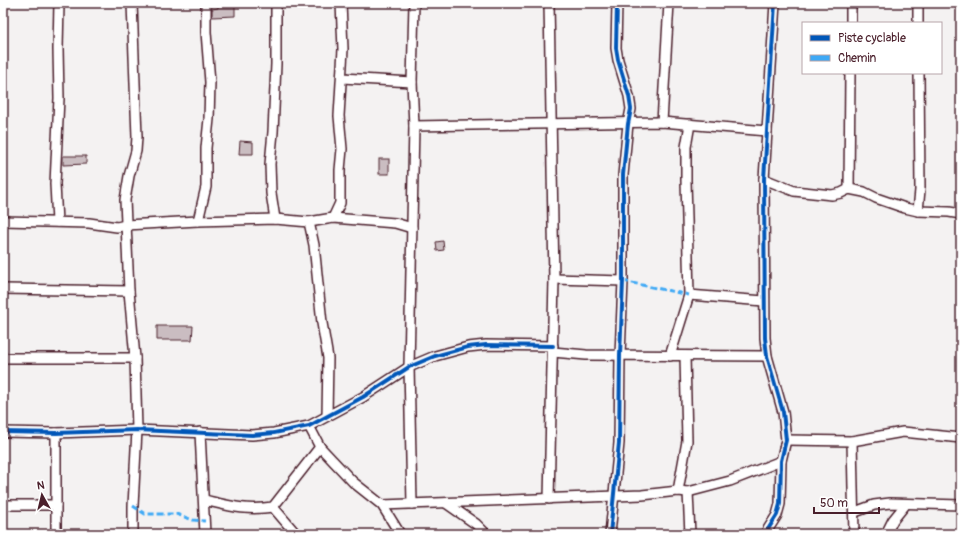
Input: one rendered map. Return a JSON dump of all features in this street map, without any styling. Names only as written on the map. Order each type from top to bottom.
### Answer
[{"type":"street","points":[[57,222],[55,184],[59,98],[59,3]]},
{"type":"street","points":[[132,3],[137,137],[136,151],[126,193],[126,224],[129,291],[135,358],[136,430],[133,534]]},
{"type":"street","points":[[198,221],[206,187],[206,148],[209,119],[210,82],[206,32],[206,3]]},
{"type":"street","points":[[274,219],[270,164],[276,71],[276,3]]},
{"type":"street","points":[[333,218],[340,203],[340,170],[342,149],[339,116],[343,49],[342,3]]},
{"type":"street","points":[[412,504],[409,367],[414,126],[412,82],[414,3]]},
{"type":"street","points":[[549,3],[554,279],[550,499]]},
{"type":"street","points":[[610,534],[619,443],[623,281],[623,175],[631,108],[616,48],[617,3]]},
{"type":"street","points":[[662,122],[669,3]]},
{"type":"street","points":[[764,534],[777,515],[780,504],[781,461],[786,440],[783,412],[767,356],[764,301],[764,179],[775,3]]},
{"type":"street","points":[[851,3],[851,22]]},
{"type":"street","points":[[918,3],[918,22]]},
{"type":"street","points":[[850,74],[850,189]]},
{"type":"street","points":[[918,211],[920,190],[919,74]]},
{"type":"street","points":[[342,78],[412,82]]},
{"type":"street","points":[[414,126],[628,124],[662,122],[767,131]]},
{"type":"street","points":[[670,356],[689,295],[686,148],[690,124]]},
{"type":"street","points":[[764,179],[794,191],[832,195],[850,189],[864,192],[876,198],[918,211],[961,214]]},
{"type":"street","points":[[3,221],[89,222],[100,225],[117,226],[126,224],[274,219],[309,222],[333,218],[395,223],[412,228]]},
{"type":"street","points":[[309,222],[314,245],[322,323],[328,358],[327,416]]},
{"type":"street","points":[[554,279],[623,281]]},
{"type":"street","points":[[3,289],[129,291]]},
{"type":"street","points":[[689,295],[764,301]]},
{"type":"street","points":[[3,432],[56,433],[136,430],[252,434],[274,433],[309,426],[363,397],[409,367],[435,356],[468,347],[486,345],[553,349],[586,355],[767,356]]},
{"type":"street","points":[[678,491],[687,440],[685,356]]},
{"type":"street","points":[[3,358],[135,358]]},
{"type":"street","points":[[309,426],[320,447],[353,482],[382,505],[400,534]]},
{"type":"street","points":[[200,432],[205,534]]},
{"type":"street","points":[[786,440],[852,440],[903,432],[961,438]]},
{"type":"street","points":[[56,433],[56,534]]},
{"type":"street","points":[[852,440],[855,512],[854,534]]},
{"type":"street","points":[[204,500],[235,507],[257,509],[273,507],[320,447]]},
{"type":"street","points":[[382,505],[642,495],[678,491],[688,492],[730,481],[781,461]]},
{"type":"street","points":[[688,492],[690,534]]},
{"type":"street","points":[[446,503],[476,524],[486,534]]},
{"type":"street","points":[[855,512],[874,505],[890,503],[961,505]]},
{"type":"street","points":[[886,534],[893,520],[906,504]]},
{"type":"street","points":[[3,505],[56,505]]},
{"type":"street","points":[[273,507],[296,534]]},
{"type":"building","points":[[235,4],[235,16],[212,17],[212,9],[218,8],[218,5]]},
{"type":"building","points":[[240,141],[253,142],[253,154],[239,154]]},
{"type":"building","points":[[63,156],[86,156],[86,164],[63,165]]},
{"type":"building","points":[[379,159],[389,159],[389,174],[379,174]]},
{"type":"building","points":[[443,241],[444,250],[437,251],[436,242]]},
{"type":"building","points":[[157,326],[193,326],[192,340],[157,340]]},
{"type":"marked path","points":[[623,281],[689,295]]},
{"type":"marked path","points":[[133,506],[145,514],[176,514],[193,520],[205,521]]},
{"type":"cycle path","points":[[610,534],[619,443],[623,281],[623,175],[631,109],[616,48],[617,3]]},
{"type":"cycle path","points":[[765,534],[777,515],[780,504],[781,461],[786,440],[783,412],[767,356],[765,338],[764,179],[775,3]]},
{"type":"cycle path","points":[[3,432],[56,433],[137,430],[252,435],[274,433],[309,426],[363,397],[409,367],[435,356],[468,347],[486,345],[553,346]]}]
